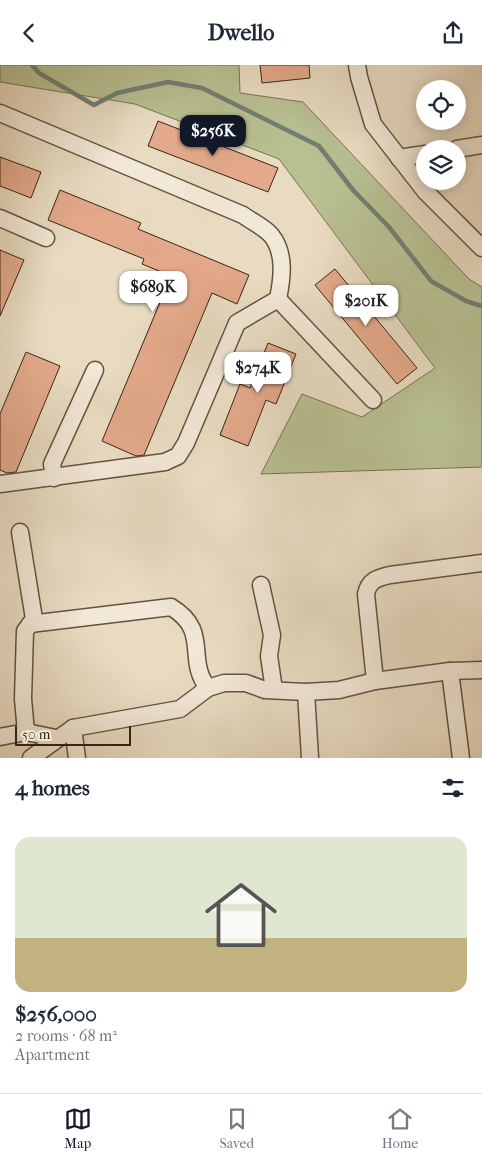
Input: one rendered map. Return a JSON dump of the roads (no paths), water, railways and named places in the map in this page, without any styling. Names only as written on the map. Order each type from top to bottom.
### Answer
[{"type":"lane","points":[[357,65],[373,124],[425,191],[482,248]]},
{"type":"lane","points":[[0,113],[243,215],[271,235],[279,252],[283,275],[278,299],[237,323],[186,443],[178,456],[165,462],[0,484]]},
{"type":"lane","points":[[466,148],[482,145]]},
{"type":"lane","points":[[399,158],[416,155]]},
{"type":"lane","points":[[0,218],[46,238]]},
{"type":"lane","points":[[278,299],[373,400]]},
{"type":"lane","points":[[54,478],[52,464],[95,370]]},
{"type":"lane","points":[[20,532],[34,619],[25,631],[23,699],[26,733]]},
{"type":"lane","points":[[375,681],[366,594],[368,585],[376,578],[390,575],[482,563]]},
{"type":"lane","points":[[261,585],[272,635],[270,657],[274,690]]},
{"type":"lane","points":[[30,624],[170,607],[184,616],[193,627],[201,679],[208,688]]},
{"type":"lane","points":[[31,758],[56,738],[73,728],[180,709],[208,688],[224,683],[246,683],[274,690],[306,692],[339,690],[375,681],[450,671],[482,670]]},
{"type":"lane","points":[[450,671],[461,758]]},
{"type":"lane","points":[[306,692],[310,758]]},
{"type":"lane","points":[[73,728],[77,758]]},
{"type":"lane","points":[[0,737],[26,733],[56,738]]},
{"type":"waterway","points":[[32,65],[39,73],[94,105],[117,93],[168,82],[202,88],[319,146],[353,190],[389,227],[431,281],[466,301],[482,306]]}]
